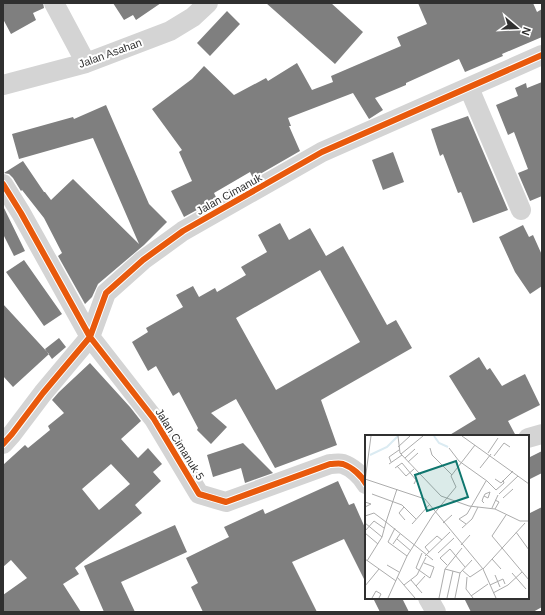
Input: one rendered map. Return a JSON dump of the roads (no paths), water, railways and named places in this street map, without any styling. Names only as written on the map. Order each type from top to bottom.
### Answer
[{"type":"street","points":[[54,3],[86,63]]},
{"type":"street","name":"Jalan Asahan","points":[[3,85],[86,63],[170,31],[193,17],[208,3]]},
{"type":"street","name":"Jalan Cimanuk","points":[[3,444],[42,393],[90,337],[106,293],[143,260],[183,231],[322,152],[542,55]]},
{"type":"street","points":[[469,88],[521,210]]},
{"type":"street","name":"Jalan Cimanuk 5","points":[[3,184],[21,213],[90,337],[154,419],[199,494],[226,502],[330,464],[342,464],[351,468],[365,482]]},
{"type":"street","points":[[529,438],[542,434]]},
{"type":"street","points":[[429,599],[436,612]]}]
